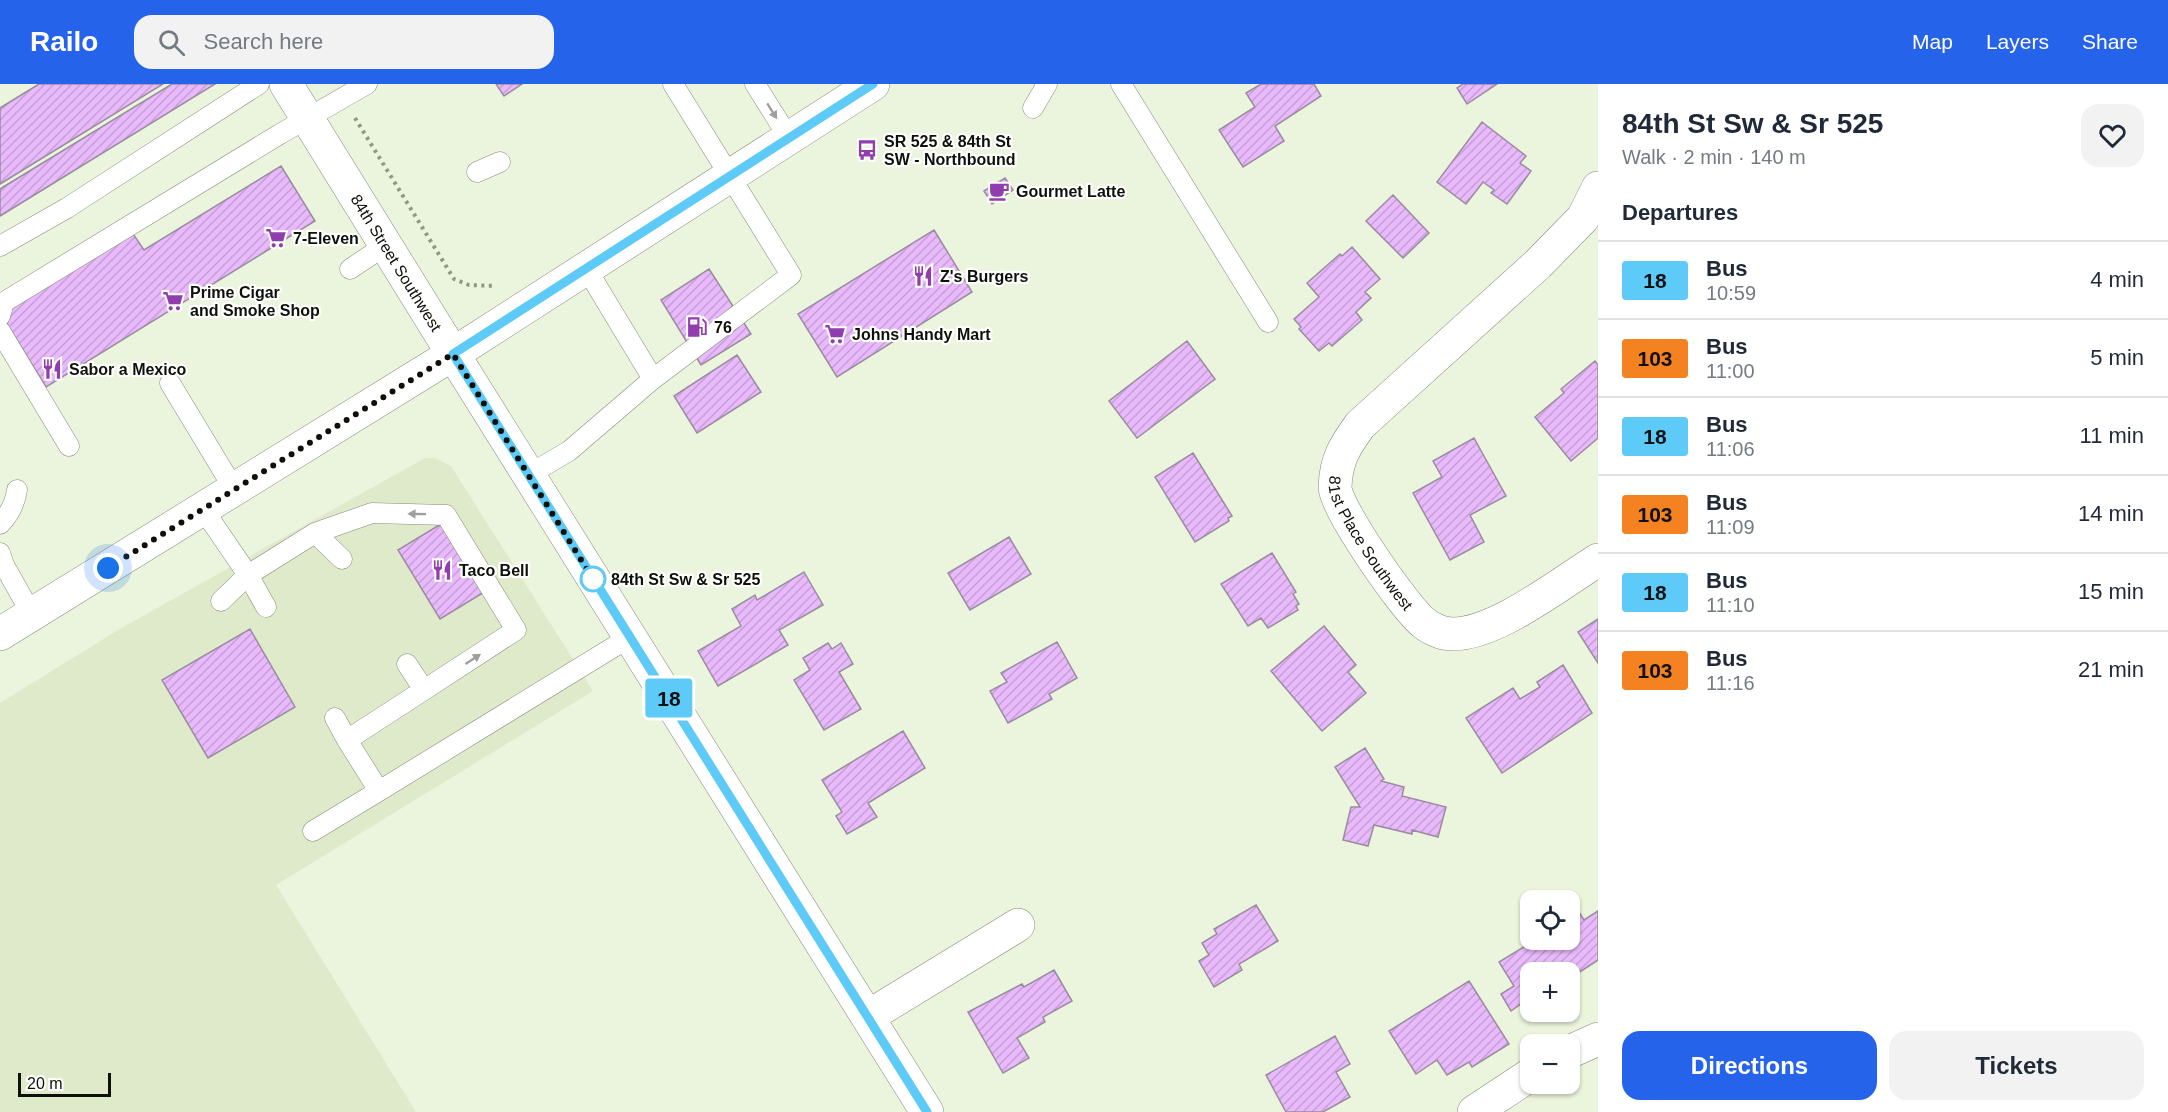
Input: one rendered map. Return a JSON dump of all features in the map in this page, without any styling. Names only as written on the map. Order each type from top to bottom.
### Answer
[{"type":"main road","name":"84th Street Southwest","points":[[286,84],[927,1112]]},
{"type":"main road","points":[[0,634],[453,354],[789,138],[855,89]]},
{"type":"main road","name":"81st Place Southwest","points":[[1598,188],[1583,218],[1538,264],[1360,425],[1340,453],[1335,489],[1352,525],[1405,604],[1424,623],[1444,633],[1473,632],[1508,618],[1598,560]]},
{"type":"main road","points":[[869,1016],[1017,925]]},
{"type":"main road","points":[[1580,1047],[1598,1040]]},
{"type":"main road","points":[[1474,1112],[1520,1082]]},
{"type":"lane","points":[[0,246],[67,208],[259,84]]},
{"type":"lane","points":[[0,316],[4,302],[367,84]]},
{"type":"lane","points":[[528,475],[569,451],[653,379],[791,275],[674,84]]},
{"type":"lane","points":[[754,84],[789,138]]},
{"type":"lane","points":[[1033,108],[1047,84]]},
{"type":"lane","points":[[1121,84],[1268,322]]},
{"type":"lane","points":[[477,172],[500,162]]},
{"type":"lane","points":[[350,269],[386,245]]},
{"type":"lane","points":[[586,268],[653,379]]},
{"type":"lane","points":[[0,331],[69,446]]},
{"type":"lane","points":[[170,383],[234,489]]},
{"type":"lane","points":[[0,524],[16,500],[17,490]]},
{"type":"lane","points":[[203,509],[249,575],[266,607]]},
{"type":"lane","points":[[221,601],[249,575],[315,533],[372,513],[446,515],[516,630],[347,740]]},
{"type":"lane","points":[[315,533],[342,559]]},
{"type":"lane","points":[[0,553],[4,565],[32,615]]},
{"type":"lane","points":[[313,831],[630,637]]},
{"type":"lane","points":[[407,663],[424,690]]},
{"type":"lane","points":[[335,718],[379,791]]},
{"type":"path","points":[[343,98],[454,279],[470,285],[495,287],[505,280]]},
{"type":"shaded area","points":[[425,458],[435,458],[451,466],[593,691],[276,885],[416,1112],[0,1112],[0,703],[118,630]]},
{"type":"building","points":[[39,84],[163,84],[0,184],[0,108]]},
{"type":"building","points":[[172,84],[215,84],[0,216],[0,189]]},
{"type":"building","points":[[496,84],[522,84],[504,96]]},
{"type":"building","points":[[1261,84],[1314,84],[1321,96],[1275,126],[1284,141],[1243,167],[1219,130],[1255,107],[1246,93]]},
{"type":"building","points":[[1463,84],[1497,84],[1467,104],[1457,88]]},
{"type":"building","points":[[1482,122],[1526,156],[1520,163],[1531,171],[1507,204],[1491,193],[1494,190],[1483,182],[1466,204],[1437,182]]},
{"type":"building","points":[[281,166],[315,221],[46,387],[4,319],[9,302],[129,228],[144,250]]},
{"type":"building","name":"Gourmet Latte","points":[[1005,178],[1013,190],[992,204],[984,191]]},
{"type":"building","points":[[1393,195],[1429,233],[1403,258],[1366,221]]},
{"type":"building","points":[[934,230],[972,292],[837,377],[798,314]]},
{"type":"building","points":[[1352,247],[1380,279],[1365,292],[1371,298],[1356,312],[1362,320],[1332,346],[1329,343],[1319,351],[1299,329],[1301,327],[1294,319],[1319,297],[1307,283],[1340,254],[1342,256]]},
{"type":"building","points":[[709,269],[751,334],[701,365],[661,300]]},
{"type":"building","points":[[1187,341],[1215,379],[1137,438],[1109,401]]},
{"type":"building","points":[[737,355],[761,392],[697,433],[674,396]]},
{"type":"building","points":[[1595,361],[1598,365],[1598,438],[1571,461],[1535,417],[1564,393],[1561,389]]},
{"type":"building","points":[[1474,438],[1506,496],[1470,515],[1484,542],[1450,560],[1413,493],[1442,477],[1433,461]]},
{"type":"building","points":[[1193,453],[1232,516],[1228,518],[1229,521],[1195,542],[1155,477]]},
{"type":"building","name":"Taco Bell","points":[[444,522],[486,591],[440,619],[398,550]]},
{"type":"building","points":[[1009,537],[1031,574],[970,610],[948,573]]},
{"type":"building","points":[[1272,553],[1296,592],[1293,594],[1299,604],[1296,606],[1298,610],[1268,628],[1261,618],[1248,626],[1221,584]]},
{"type":"building","points":[[804,572],[823,605],[779,630],[788,645],[718,686],[698,651],[741,626],[732,609],[755,595],[757,600]]},
{"type":"building","points":[[1598,619],[1598,663],[1578,632]]},
{"type":"building","points":[[1324,626],[1356,665],[1348,672],[1366,693],[1322,731],[1271,671]]},
{"type":"building","points":[[250,629],[295,707],[208,758],[162,680]]},
{"type":"building","points":[[1057,642],[1077,678],[1049,694],[1052,699],[1008,723],[990,691],[1007,682],[1001,673]]},
{"type":"building","points":[[828,643],[832,649],[841,643],[853,664],[839,672],[861,709],[824,730],[794,680],[810,670],[803,658]]},
{"type":"building","points":[[1563,665],[1592,713],[1502,773],[1466,718],[1513,688],[1520,699],[1540,687],[1537,682]]},
{"type":"building","points":[[903,731],[925,768],[868,803],[877,817],[847,834],[836,816],[842,812],[822,780]]},
{"type":"building","points":[[1365,748],[1384,779],[1381,781],[1404,787],[1402,796],[1446,807],[1438,837],[1412,830],[1412,834],[1374,825],[1368,846],[1343,840],[1351,807],[1360,807],[1335,767]]},
{"type":"building","points":[[1256,905],[1278,941],[1239,964],[1242,970],[1214,987],[1199,961],[1209,955],[1202,943],[1217,934],[1214,929]]},
{"type":"building","points":[[1598,911],[1598,960],[1580,972],[1580,962],[1520,962],[1520,1005],[1511,1011],[1501,994],[1514,986],[1499,962],[1520,949],[1580,950],[1580,914],[1584,920]]},
{"type":"building","points":[[1054,970],[1072,1001],[1043,1017],[1045,1022],[1017,1038],[1029,1058],[1003,1073],[968,1012],[1022,984],[1024,987]]},
{"type":"building","points":[[1469,981],[1509,1044],[1472,1067],[1469,1062],[1447,1075],[1437,1060],[1416,1074],[1389,1031]]},
{"type":"building","points":[[1335,1036],[1350,1064],[1336,1072],[1350,1097],[1323,1112],[1286,1112],[1266,1075]]},
{"type":"bus line","name":"18","points":[[873,84],[453,354],[927,1112]]},
{"type":"place","name":"SR 525 & 84th St SW - Northbound","points":[[867,150]]},
{"type":"place","name":"Gourmet Latte","points":[[999,191]]},
{"type":"place","name":"7-Eleven","points":[[276,238]]},
{"type":"place","name":"Z's Burgers","points":[[923,276]]},
{"type":"place","name":"Prime Cigar and Smoke Shop","points":[[173,301]]},
{"type":"place","name":"76","points":[[697,327]]},
{"type":"place","name":"Johns Handy Mart","points":[[835,334]]},
{"type":"place","name":"Sabor a Mexico","points":[[52,369]]},
{"type":"place","name":"Taco Bell","points":[[442,570]]},
{"type":"place","name":"84th St Sw & Sr 525","points":[[593,579]]},
{"type":"route","points":[[108,568],[453,354],[593,579]]}]
